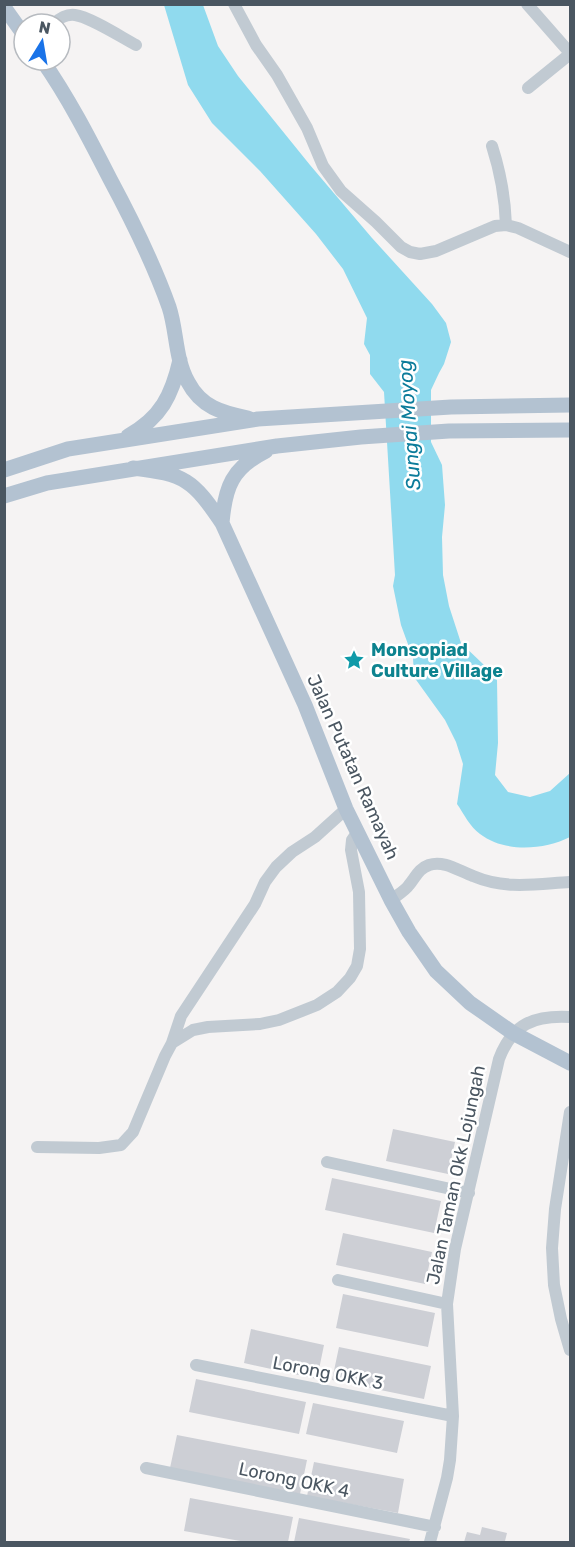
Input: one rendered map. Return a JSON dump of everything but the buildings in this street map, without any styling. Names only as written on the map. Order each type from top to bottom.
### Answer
[{"type":"main road","points":[[49,72],[91,142],[140,237],[169,309],[187,382],[199,397],[216,410],[258,419]]},
{"type":"main road","points":[[121,440],[153,419],[165,402],[175,380],[180,360]]},
{"type":"main road","points":[[4,470],[68,449],[258,419],[451,407],[570,405]]},
{"type":"main road","points":[[4,496],[47,483],[277,446],[449,431],[570,430]]},
{"type":"main road","points":[[222,523],[224,501],[239,469],[252,458],[277,446]]},
{"type":"main road","name":"Jalan Putatan Ramayah","points":[[133,468],[177,476],[193,485],[207,500],[222,523],[305,705],[357,833],[409,932],[436,971],[470,1003],[513,1033],[570,1062]]},
{"type":"street","points":[[234,4],[256,45],[277,75],[307,128],[331,179],[401,248],[410,252],[436,251],[495,226],[506,225],[518,228],[570,252]]},
{"type":"street","points":[[527,4],[570,54],[528,88]]},
{"type":"street","points":[[72,15],[86,18],[136,45]]},
{"type":"street","points":[[492,146],[501,172],[506,225]]},
{"type":"street","points":[[37,1147],[99,1148],[121,1144],[133,1132],[172,1043],[181,1016],[255,904],[265,882],[276,867],[292,852],[315,837],[346,809]]},
{"type":"street","points":[[172,1043],[193,1030],[279,1020],[317,1005],[337,993],[357,966],[360,949],[358,892],[351,850],[352,840],[357,833]]},
{"type":"street","points":[[391,900],[409,886],[422,868],[431,864],[458,868],[471,876],[489,882],[514,886],[570,882]]},
{"type":"street","points":[[513,1033],[528,1023],[548,1017],[570,1017]]},
{"type":"street","name":"Jalan Taman Okk Lojungah","points":[[430,1542],[450,1460],[453,1416],[447,1304],[455,1249],[499,1059],[505,1043],[513,1033]]},
{"type":"street","points":[[570,1112],[555,1209],[552,1248],[554,1285],[570,1350]]},
{"type":"street","points":[[327,1162],[469,1193]]},
{"type":"street","points":[[338,1280],[447,1304]]},
{"type":"street","name":"Lorong OKK 3","points":[[196,1365],[453,1416]]},
{"type":"street","name":"Lorong OKK 4","points":[[146,1468],[435,1527]]},
{"type":"water","name":"Sungai Moyog","points":[[164,5],[203,5],[218,46],[238,76],[310,165],[446,323],[451,342],[444,364],[431,390],[431,442],[442,465],[445,505],[442,537],[443,575],[449,606],[461,643],[497,680],[498,743],[495,775],[508,792],[530,797],[550,791],[570,773],[570,837],[537,847],[513,847],[501,844],[476,831],[457,804],[463,764],[456,742],[445,720],[414,677],[413,658],[401,625],[393,586],[395,575],[384,392],[370,374],[370,355],[364,344],[367,318],[343,269],[316,234],[260,171],[212,123],[188,85]]},
{"type":"place","name":"Monsopiad Culture Village","points":[[354,660]]}]
